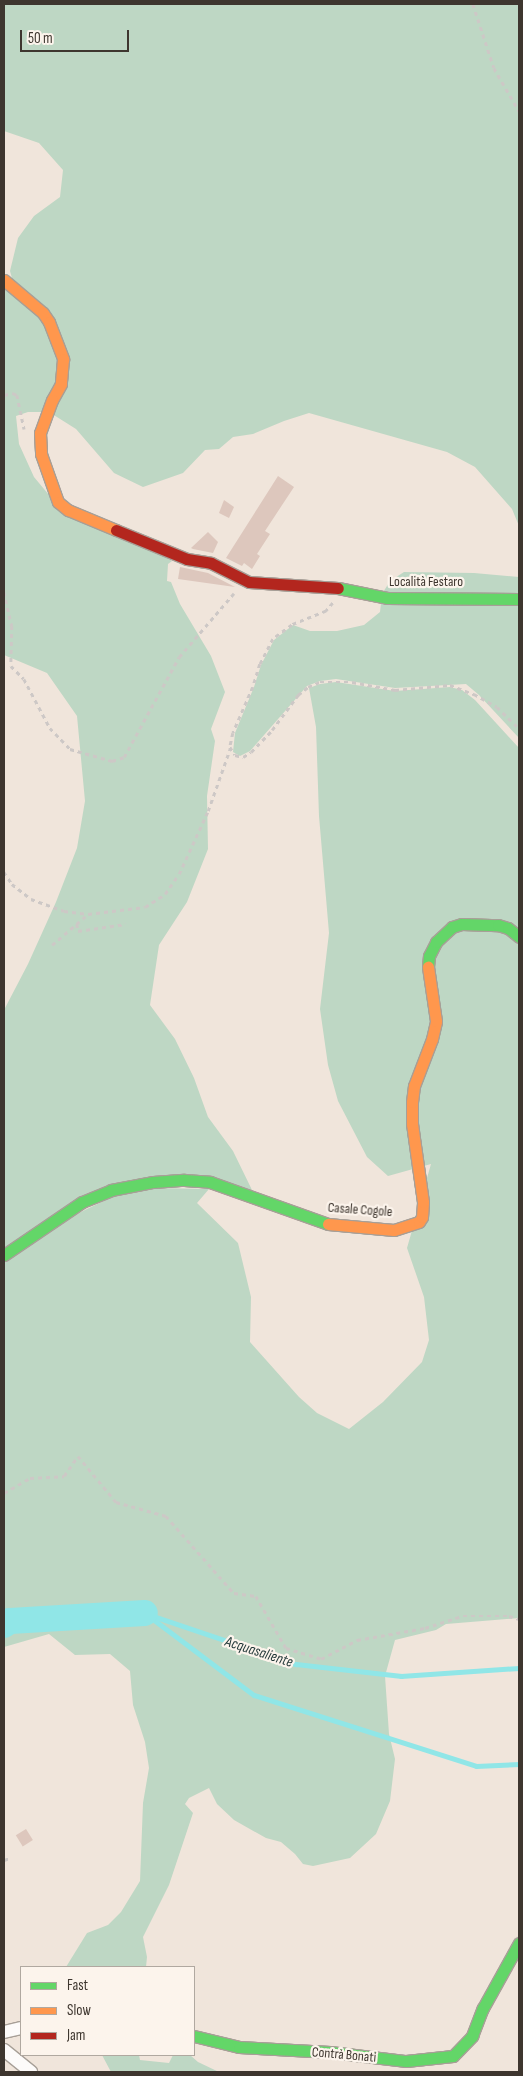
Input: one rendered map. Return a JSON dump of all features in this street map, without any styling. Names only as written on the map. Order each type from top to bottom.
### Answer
[{"type":"street","name":"Località Festaro","points":[[4,280],[43,314],[49,322],[63,359],[60,384],[40,433],[41,454],[58,502],[68,510],[187,559],[211,563],[249,582],[333,587],[386,598],[456,597],[519,599]]},
{"type":"street","name":"Casale Cogole","points":[[4,1255],[82,1202],[112,1190],[153,1182],[184,1180],[210,1182],[321,1223],[394,1230],[419,1222],[422,1217],[423,1202],[412,1124],[412,1102],[414,1086],[432,1039],[436,1021],[428,973],[429,956],[436,942],[446,932],[452,927],[462,924],[498,925],[519,936]]},
{"type":"street","name":"Contrà Bonati","points":[[195,2036],[239,2047],[330,2052],[406,2061],[453,2056],[463,2048],[472,2036],[483,2008],[519,1943]]},
{"type":"street","points":[[4,2032],[20,2028]]},
{"type":"street","points":[[4,2050],[30,2072]]},
{"type":"path","points":[[473,4],[494,68],[519,111]]},
{"type":"path","points":[[4,395],[13,393],[17,395],[26,438]]},
{"type":"path","points":[[4,592],[12,626],[11,666],[24,679],[50,728],[70,749],[112,762],[124,757],[179,656],[210,618],[233,595],[238,578]]},
{"type":"path","points":[[4,872],[12,884],[31,899],[64,912],[88,914],[145,907],[165,894],[179,874],[208,811],[233,733],[253,687],[260,664],[273,639],[292,625],[321,614],[330,607],[333,587]]},
{"type":"path","points":[[230,747],[232,752],[240,757],[251,752],[272,730],[298,695],[308,687],[320,682],[352,682],[395,690],[450,686],[492,704],[510,717],[519,728]]},
{"type":"path","points":[[52,945],[88,914]]},
{"type":"path","points":[[77,924],[78,932],[125,924]]},
{"type":"path","points":[[4,1493],[30,1478],[64,1476],[78,1456],[116,1502],[166,1516],[234,1593],[256,1596],[286,1648],[320,1659],[357,1640],[424,1628],[463,1616],[509,1616],[519,1618]]},
{"type":"path","points":[[4,1860],[10,1858]]},
{"type":"green space","points":[[4,4],[519,4],[519,526],[512,509],[475,467],[447,452],[309,413],[253,434],[233,437],[219,449],[205,450],[183,473],[143,487],[114,473],[76,429],[49,412],[28,412],[16,416],[19,444],[34,477],[49,495],[172,561],[168,564],[167,581],[171,582],[180,604],[211,656],[225,692],[211,729],[215,741],[207,796],[208,849],[187,902],[159,945],[150,1005],[175,1039],[194,1078],[208,1117],[233,1151],[252,1190],[126,1182],[4,1250],[4,1010],[28,964],[56,902],[77,848],[85,801],[77,716],[47,673],[4,655],[4,277],[13,282],[10,271],[18,238],[34,216],[60,197],[63,170],[39,143],[4,131]]},
{"type":"green space","points":[[404,572],[474,573],[519,577],[519,738],[479,695],[466,684],[395,688],[336,679],[320,681],[307,686],[250,751],[240,756],[233,752],[235,733],[261,665],[274,640],[293,625],[310,631],[337,631],[364,625],[380,612],[382,594],[390,581]]},
{"type":"green space","points":[[336,682],[395,691],[450,687],[462,690],[475,700],[519,748],[519,1618],[446,1624],[436,1630],[395,1640],[385,1676],[389,1734],[395,1759],[390,1801],[376,1834],[350,1858],[313,1866],[303,1864],[281,1842],[266,1838],[234,1820],[217,1804],[209,1788],[189,1798],[185,1804],[193,1813],[169,1885],[143,1937],[147,1957],[146,1966],[67,1966],[87,1933],[108,1925],[121,1912],[140,1881],[143,1803],[149,1768],[145,1742],[133,1705],[130,1671],[110,1654],[75,1655],[49,1634],[4,1647],[4,1262],[60,1222],[114,1196],[154,1188],[209,1189],[197,1203],[238,1243],[251,1297],[250,1342],[299,1397],[317,1413],[349,1429],[383,1402],[422,1362],[429,1340],[424,1297],[407,1248],[431,1164],[388,1176],[367,1157],[338,1101],[328,1065],[320,1009],[329,933],[319,816],[316,727],[309,688],[320,684]]},
{"type":"green space","points":[[103,2056],[139,2056],[140,2060],[169,2063],[172,2056],[191,2056],[198,2062],[219,2072],[111,2072]]},
{"type":"building","points":[[278,476],[294,487],[265,531],[270,534],[257,554],[260,556],[252,569],[244,563],[242,566],[226,558]]},
{"type":"building","points":[[224,500],[234,507],[229,518],[219,513]]},
{"type":"building","points":[[208,532],[218,542],[213,553],[191,548]]},
{"type":"building","points":[[180,567],[208,573],[235,587],[178,579]]},
{"type":"building","points":[[26,1829],[33,1840],[23,1846],[16,1835]]},
{"type":"waterway","points":[[145,1613],[254,1695],[476,1766],[519,1764]]},
{"type":"waterway","name":"Acquasaliente","points":[[4,1625],[10,1621],[145,1613]]},
{"type":"waterway","name":"Acquasaliente","points":[[150,1615],[296,1664],[401,1676],[519,1668]]},
{"type":"traffic: fast","points":[[338,588],[387,598],[519,599]]},
{"type":"traffic: fast","points":[[428,967],[429,956],[436,942],[452,927],[462,924],[498,925],[508,928],[519,937]]},
{"type":"traffic: fast","points":[[4,1255],[82,1202],[111,1190],[153,1182],[184,1180],[210,1182],[328,1224]]},
{"type":"traffic: fast","points":[[195,2036],[239,2047],[330,2052],[406,2061],[453,2056],[472,2036],[483,2008],[519,1943]]},
{"type":"traffic: slow","points":[[4,280],[43,313],[49,322],[63,359],[61,384],[52,400],[40,433],[41,454],[58,502],[68,510],[116,530]]},
{"type":"traffic: slow","points":[[328,1224],[394,1230],[419,1222],[422,1217],[423,1202],[412,1124],[412,1102],[414,1086],[432,1039],[436,1021],[428,967]]},
{"type":"traffic: jam","points":[[116,530],[187,559],[211,563],[249,582],[338,588]]}]
